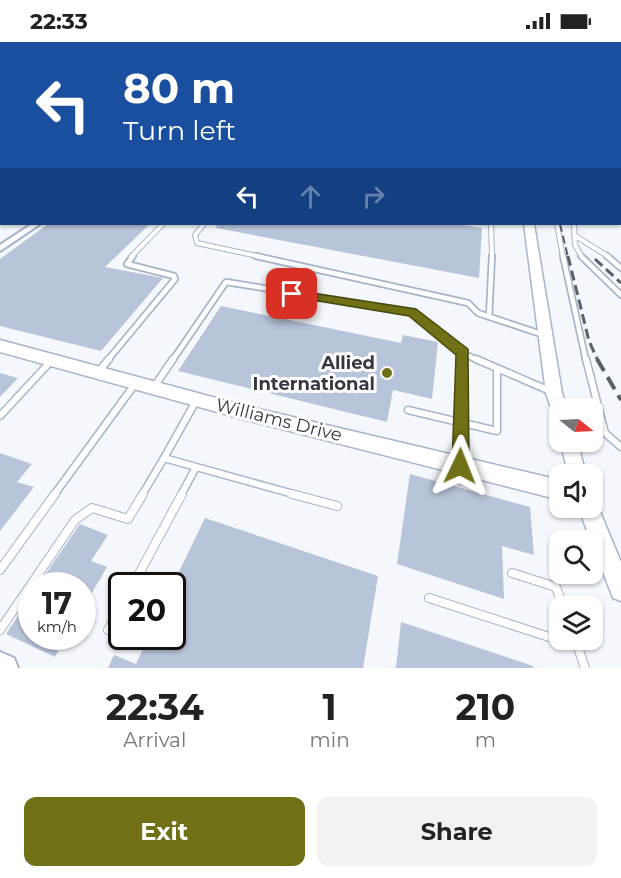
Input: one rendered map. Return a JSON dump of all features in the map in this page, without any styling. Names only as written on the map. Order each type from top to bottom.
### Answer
[{"type":"main road","points":[[529,225],[556,398]]},
{"type":"main road","name":"Williams Drive","points":[[0,346],[196,399],[549,487]]},
{"type":"main road","points":[[592,518],[621,590]]},
{"type":"main road","points":[[0,666],[4,668]]},
{"type":"street","points":[[0,249],[35,225]]},
{"type":"lane","points":[[98,372],[175,279],[174,276],[127,264],[138,248],[162,225]]},
{"type":"lane","points":[[203,225],[195,234],[196,243],[468,303],[478,313],[545,335]]},
{"type":"lane","points":[[489,317],[493,225]]},
{"type":"lane","points":[[556,225],[575,318],[605,433],[621,447]]},
{"type":"lane","points":[[574,225],[577,249],[583,259],[621,295]]},
{"type":"lane","points":[[574,235],[599,249],[621,268]]},
{"type":"lane","points":[[154,387],[226,282],[412,312],[463,353],[497,370],[554,393]]},
{"type":"lane","points":[[460,466],[463,353]]},
{"type":"lane","points":[[0,416],[52,360]]},
{"type":"lane","points":[[408,410],[497,430],[497,370]]},
{"type":"lane","points":[[0,570],[136,383]]},
{"type":"lane","points":[[0,630],[75,520],[92,508],[128,519],[196,399]]},
{"type":"lane","points":[[164,458],[337,506]]},
{"type":"lane","points":[[140,572],[196,466]]},
{"type":"lane","points":[[512,573],[556,587],[559,596]]},
{"type":"lane","points":[[429,598],[549,635]]},
{"type":"lane","points":[[579,650],[585,668]]},
{"type":"building","points":[[47,225],[149,225],[105,267],[163,278],[101,351],[0,326],[0,259]]},
{"type":"building","points":[[217,225],[463,225],[482,228],[479,278],[216,228]]},
{"type":"building","points":[[221,306],[401,343],[403,335],[438,342],[432,399],[393,390],[387,422],[178,371]]},
{"type":"building","points":[[0,373],[18,378],[0,397]]},
{"type":"building","points":[[0,453],[32,464],[17,482],[34,487],[0,531]]},
{"type":"building","points":[[410,474],[530,507],[534,555],[502,546],[504,599],[397,564]]},
{"type":"building","points":[[205,518],[378,576],[363,668],[108,668],[114,655],[136,664],[142,650],[186,650],[186,572],[179,572]]},
{"type":"building","points":[[80,524],[108,535],[91,561],[107,567],[96,586],[96,572],[47,572]]},
{"type":"building","points":[[18,616],[18,640],[6,634]]},
{"type":"building","points":[[401,622],[533,666],[533,668],[396,668]]},
{"type":"building","points":[[40,650],[59,650],[55,657]]},
{"type":"railway","points":[[560,225],[568,257]]},
{"type":"railway","points":[[568,256],[589,341],[597,360]]},
{"type":"railway","points":[[595,259],[621,283]]},
{"type":"railway","points":[[597,360],[621,400]]},
{"type":"place","name":"Allied International","points":[[387,373]]},
{"type":"route","points":[[292,294],[412,312],[463,353],[460,466]]}]
